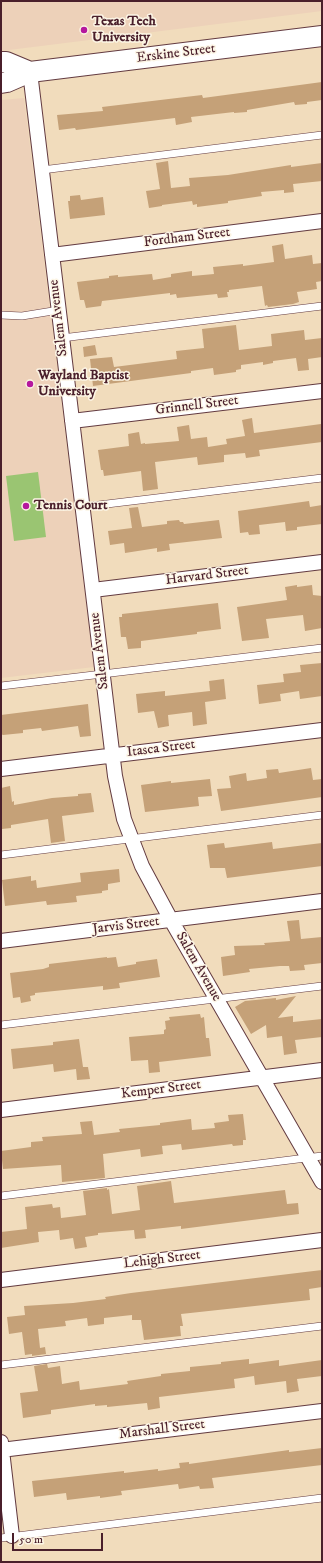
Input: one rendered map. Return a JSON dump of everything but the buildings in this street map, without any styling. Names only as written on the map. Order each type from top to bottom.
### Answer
[{"type":"main road","name":"Erskine Street","points":[[1,83],[8,82],[30,72],[322,36]]},
{"type":"main road","name":"Erskine Street","points":[[1,62],[6,62],[30,72]]},
{"type":"street","name":"Salem Avenue","points":[[30,72],[115,776],[124,819],[142,866],[171,920],[262,1077],[315,1157],[322,1182]]},
{"type":"street","name":"Fordham Street","points":[[52,255],[322,222]]},
{"type":"street","name":"Grinnell Street","points":[[72,421],[322,391]]},
{"type":"street","name":"Harvard Street","points":[[93,590],[322,562]]},
{"type":"street","name":"Itasca Street","points":[[1,769],[322,730]]},
{"type":"street","name":"Jarvis Street","points":[[1,941],[322,902]]},
{"type":"street","name":"Kemper Street","points":[[1,1110],[322,1070]]},
{"type":"street","name":"Lehigh Street","points":[[1,1280],[322,1240]]},
{"type":"street","name":"Marshall Street","points":[[1,1447],[322,1411]]},
{"type":"street","points":[[1,1447],[7,1537]]},
{"type":"lane","points":[[42,170],[322,135]]},
{"type":"lane","points":[[62,338],[322,306]]},
{"type":"lane","points":[[1,315],[22,316],[58,310]]},
{"type":"lane","points":[[82,507],[322,478]]},
{"type":"lane","points":[[1,686],[322,648]]},
{"type":"lane","points":[[1,855],[322,815]]},
{"type":"lane","points":[[1,1025],[322,986]]},
{"type":"lane","points":[[1,1196],[315,1157]]},
{"type":"lane","points":[[1,1365],[322,1326]]},
{"type":"lane","points":[[7,1537],[322,1498]]},
{"type":"shaded area","name":"Texas Tech University","points":[[1,1],[322,1],[322,11],[1,51]]},
{"type":"shaded area","name":"Wayland Baptist University","points":[[24,98],[94,667],[1,678],[1,100]]},
{"type":"green space","name":"Tennis Court","points":[[38,472],[46,537],[14,541],[6,476]]},
{"type":"place","name":"Texas Tech University","points":[[84,30]]},
{"type":"place","name":"Wayland Baptist University","points":[[30,384]]},
{"type":"place","name":"Tennis Court","points":[[26,506]]}]
